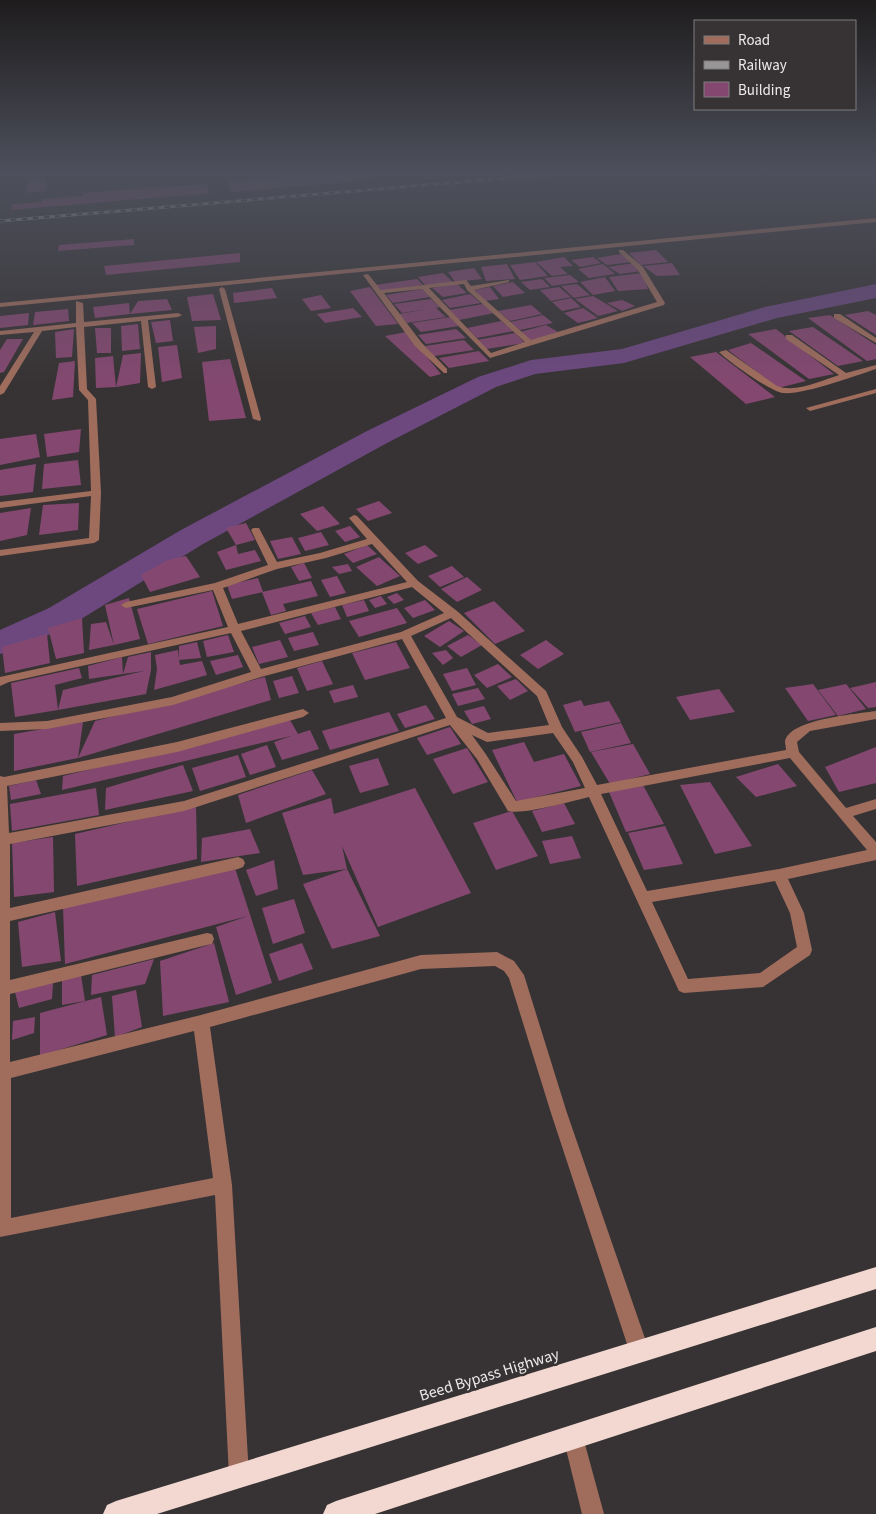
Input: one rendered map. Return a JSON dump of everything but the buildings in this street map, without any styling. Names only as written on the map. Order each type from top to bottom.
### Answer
[{"type":"highway","name":"Beed Bypass Highway","points":[[116,1514],[639,1350],[876,1278]]},
{"type":"highway","points":[[336,1514],[876,1339]]},
{"type":"street","points":[[0,305],[653,242]]},
{"type":"street","points":[[0,311],[716,242]]},
{"type":"street","points":[[424,287],[490,356],[661,303],[648,283],[645,273],[621,251]]},
{"type":"street","points":[[366,276],[418,344],[444,371]]},
{"type":"street","points":[[469,289],[507,281]]},
{"type":"street","points":[[378,292],[466,282],[469,289],[530,343]]},
{"type":"street","points":[[222,289],[258,419]]},
{"type":"street","points":[[0,553],[94,540],[96,493],[92,399],[83,390],[79,303]]},
{"type":"street","points":[[0,333],[178,315]]},
{"type":"street","points":[[837,316],[876,341]]},
{"type":"street","points":[[144,319],[152,387]]},
{"type":"street","points":[[0,394],[39,330]]},
{"type":"street","points":[[789,336],[845,376]]},
{"type":"street","points":[[723,352],[774,388],[782,391],[796,390],[876,367]]},
{"type":"street","points":[[810,408],[876,391]]},
{"type":"street","points":[[0,505],[96,493]]},
{"type":"street","points":[[354,518],[414,583],[452,612],[542,694],[556,728],[578,760],[684,986],[763,980],[806,950],[797,913],[779,875]]},
{"type":"street","points":[[256,530],[274,566]]},
{"type":"street","points":[[126,605],[217,586],[274,566],[322,556],[373,540]]},
{"type":"street","points":[[0,682],[6,679],[234,629],[414,583]]},
{"type":"street","points":[[217,586],[234,629],[258,674]]},
{"type":"street","points":[[0,727],[47,725],[173,701],[258,674],[405,635],[452,612]]},
{"type":"street","points":[[405,635],[453,720],[481,756],[513,807],[529,806],[593,791],[793,753]]},
{"type":"street","points":[[223,1185],[2,1230],[3,840],[0,782],[177,746],[303,713]]},
{"type":"street","points":[[643,898],[779,875],[876,853],[793,753],[791,741],[807,727],[876,715]]},
{"type":"street","points":[[3,840],[184,806],[453,720],[487,738],[556,728]]},
{"type":"street","points":[[843,814],[876,804]]},
{"type":"street","points":[[3,916],[238,863]]},
{"type":"street","points":[[2,989],[207,939]]},
{"type":"street","points":[[2,1072],[201,1022],[421,962],[497,959],[509,966],[516,975],[562,1122],[639,1350]]},
{"type":"street","points":[[201,1022],[223,1185],[239,1476]]},
{"type":"street","points":[[573,1437],[593,1514]]},
{"type":"waterway","points":[[0,643],[61,616],[192,537],[377,437],[487,382],[531,367],[624,356],[773,312],[876,291]]}]
